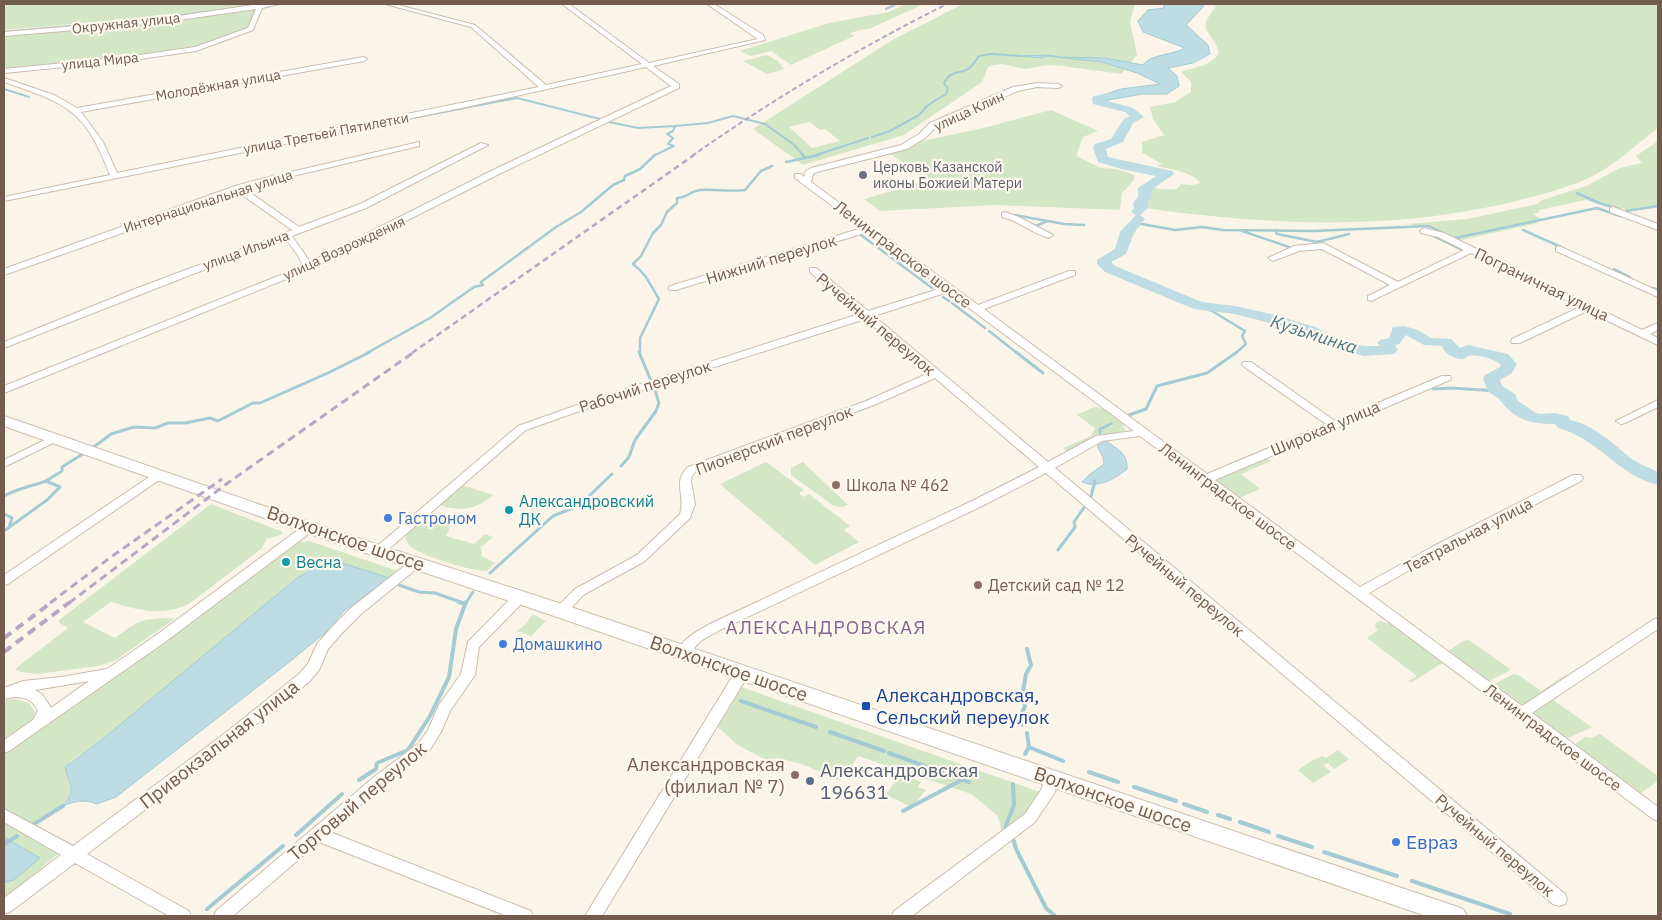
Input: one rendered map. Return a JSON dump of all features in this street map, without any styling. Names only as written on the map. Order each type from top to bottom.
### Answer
[{"type":"main road","name":"Волхонское шоссе","points":[[4,421],[379,551],[519,598],[561,610],[1455,916]]},
{"type":"street","name":"Окружная улица","points":[[4,34],[158,21],[277,4]]},
{"type":"street","points":[[388,4],[472,26],[545,88]]},
{"type":"street","points":[[565,4],[649,66]]},
{"type":"street","name":"улица Третьей Пятилетки","points":[[4,199],[545,88],[762,40],[761,36],[710,4]]},
{"type":"street","name":"улица Мира","points":[[4,71],[196,50],[251,29],[260,6]]},
{"type":"street","name":"Молодёжная улица","points":[[73,111],[364,59]]},
{"type":"street","name":"улица Возрождения","points":[[4,390],[308,267],[496,172],[676,86],[649,66]]},
{"type":"street","points":[[4,80],[58,99],[73,111],[93,129],[114,175]]},
{"type":"street","name":"улица Клин","points":[[807,183],[810,173],[814,170],[904,147],[922,136],[933,126],[1016,89],[1037,85],[1058,86]]},
{"type":"street","name":"Интернациональная улица","points":[[4,272],[238,188],[292,172],[416,144]]},
{"type":"street","name":"улица Ильича","points":[[4,345],[138,291],[363,206],[484,145]]},
{"type":"street","name":"Ленинградское шоссе","points":[[798,176],[1658,815]]},
{"type":"street","points":[[238,188],[299,231]]},
{"type":"street","points":[[1612,210],[1658,226]]},
{"type":"street","points":[[1005,215],[1014,218],[1041,234],[1049,235]]},
{"type":"street","name":"Нижний переулок","points":[[673,288],[868,229]]},
{"type":"street","name":"Пограничная улица","points":[[1424,231],[1441,235],[1658,342]]},
{"type":"street","points":[[287,235],[301,253],[308,267]]},
{"type":"street","points":[[1274,258],[1297,248],[1323,246],[1397,285]]},
{"type":"street","points":[[1559,249],[1658,294]]},
{"type":"street","points":[[1371,298],[1471,250]]},
{"type":"street","name":"Ручейный переулок","points":[[813,270],[844,295],[865,316],[1559,899]]},
{"type":"street","points":[[976,309],[1004,297],[1072,274]]},
{"type":"street","name":"Рабочий переулок","points":[[379,551],[522,428],[601,400],[948,289]]},
{"type":"street","points":[[1516,341],[1588,307]]},
{"type":"street","points":[[1642,334],[1658,326]]},
{"type":"street","points":[[1247,364],[1333,424]]},
{"type":"street","name":"Пионерский переулок","points":[[561,610],[579,592],[641,558],[686,515],[689,504],[685,481],[686,475],[692,469],[870,403],[936,374]]},
{"type":"street","name":"Широкая улица","points":[[1206,479],[1446,378]]},
{"type":"street","points":[[1620,421],[1658,403]]},
{"type":"street","points":[[683,652],[697,637],[715,627],[876,552],[1046,468],[1088,443],[1104,438],[1133,435],[1142,432]]},
{"type":"street","points":[[4,464],[54,439]]},
{"type":"street","points":[[4,581],[158,475]]},
{"type":"street","name":"Театральная улица","points":[[1359,593],[1436,550],[1577,478]]},
{"type":"street","points":[[4,748],[160,639],[310,527]]},
{"type":"street","name":"Привокзальная улица","points":[[4,907],[73,854],[109,830],[304,678],[314,666],[322,647],[337,630],[356,611],[416,563]]},
{"type":"street","name":"Торговый переулок","points":[[222,916],[379,781],[424,747],[434,732],[444,709],[468,676],[474,645],[519,598]]},
{"type":"street","points":[[1520,714],[1658,623]]},
{"type":"street","points":[[5,693],[23,686],[61,682],[112,672]]},
{"type":"street","points":[[593,916],[742,673]]},
{"type":"street","points":[[5,693],[22,691],[33,694],[42,703],[45,711],[38,723]]},
{"type":"street","points":[[900,916],[1018,828],[1037,810],[1048,792],[1052,778]]},
{"type":"street","points":[[4,815],[183,916]]},
{"type":"street","points":[[317,834],[525,916]]},
{"type":"green space","points":[[4,4],[251,4],[166,16],[4,30]]},
{"type":"green space","points":[[906,4],[924,4],[869,29],[850,33],[854,36],[791,65],[771,51],[751,56],[740,51],[829,23],[889,12]]},
{"type":"green space","points":[[963,4],[1135,4],[1130,21],[1137,55],[1121,74],[1063,66],[1048,65],[1025,69],[1003,64],[993,65],[988,67],[982,82],[904,135],[803,165],[753,129],[894,39]],"holes":[[[810,122],[820,130],[825,129],[840,141],[812,148],[789,127]]]},
{"type":"green space","points":[[1211,4],[1658,4],[1658,128],[1609,167],[1591,177],[1561,189],[1529,198],[1463,212],[1417,218],[1327,222],[1236,218],[1144,208],[1143,204],[1148,197],[1147,187],[1150,185],[1159,189],[1177,189],[1181,184],[1192,185],[1200,183],[1192,176],[1157,166],[1162,164],[1142,153],[1142,142],[1164,135],[1153,119],[1150,107],[1175,102],[1191,92],[1191,82],[1181,72],[1208,63],[1219,52],[1206,26],[1206,21],[1216,6]]},
{"type":"green space","points":[[256,8],[252,24],[247,29],[202,46],[131,58],[4,69],[4,35],[158,21]]},
{"type":"green space","points":[[767,55],[778,61],[784,69],[767,74],[743,61]]},
{"type":"green space","points":[[1051,110],[1098,131],[1083,137],[1076,156],[1101,168],[1116,169],[1135,175],[1133,181],[1122,193],[1120,210],[995,205],[880,211],[864,199],[933,179],[929,179],[890,154],[894,151],[918,142],[979,129]]},
{"type":"green space","points":[[1658,141],[1658,207],[1627,211],[1624,208],[1615,209],[1585,200],[1539,210],[1540,212],[1533,214],[1543,220],[1536,222],[1538,223],[1457,241],[1429,226],[1418,227],[1408,224],[1467,219],[1538,204],[1542,200],[1586,186],[1620,168],[1642,163],[1636,156]]},
{"type":"green space","points":[[1094,407],[1103,409],[1113,415],[1122,423],[1125,431],[1107,435],[1101,433],[1101,429],[1114,427],[1109,424],[1099,429],[1100,435],[1067,452],[1063,448],[1091,436],[1095,428],[1077,415]]},
{"type":"green space","points":[[1264,456],[1271,461],[1241,474],[1260,489],[1237,499],[1219,484],[1216,478]]},
{"type":"green space","points":[[766,462],[804,490],[799,493],[803,497],[809,494],[850,526],[844,530],[859,542],[815,565],[720,484]]},
{"type":"green space","points":[[803,462],[848,505],[842,507],[834,506],[791,475],[791,468]]},
{"type":"green space","points":[[465,486],[493,495],[474,507],[461,509],[439,505],[460,487]]},
{"type":"green space","points":[[211,504],[283,532],[280,535],[267,539],[261,549],[189,604],[169,610],[150,611],[111,602],[83,622],[115,638],[141,621],[173,618],[173,620],[116,660],[99,666],[36,674],[21,672],[15,669],[68,628],[59,623],[59,620]]},
{"type":"green space","points":[[424,517],[449,526],[446,536],[474,544],[485,534],[493,537],[481,547],[482,556],[495,563],[487,571],[470,569],[437,559],[411,547],[405,538],[410,529]]},
{"type":"green space","points":[[309,541],[398,571],[389,578],[362,570],[314,566],[104,738],[71,761],[67,775],[72,786],[72,793],[65,804],[59,809],[34,824],[4,809],[4,753],[156,646],[296,543]]},
{"type":"green space","points":[[534,615],[546,621],[531,636],[517,631],[527,623],[530,617]]},
{"type":"green space","points":[[1380,621],[1395,625],[1444,662],[1412,682],[1408,681],[1417,676],[1367,638],[1378,630],[1375,627],[1376,623]]},
{"type":"green space","points":[[1469,640],[1510,669],[1509,671],[1487,682],[1447,652],[1463,641]]},
{"type":"green space","points":[[1514,674],[1520,676],[1541,691],[1568,675],[1527,705],[1522,705],[1494,687],[1494,684]]},
{"type":"green space","points":[[1570,682],[1575,685],[1553,700],[1592,727],[1566,739],[1533,715],[1532,711]]},
{"type":"green space","points":[[738,686],[1043,793],[1030,814],[1003,834],[997,815],[971,794],[858,756],[840,781],[802,764],[777,758],[766,760],[736,744],[715,724]]},
{"type":"green space","points":[[15,699],[29,703],[35,712],[33,719],[4,742],[4,700]]},
{"type":"green space","points":[[1600,734],[1658,776],[1658,781],[1641,793],[1637,792],[1574,745],[1585,737],[1591,738]]},
{"type":"green space","points":[[1338,750],[1349,759],[1334,769],[1328,763],[1323,765],[1331,772],[1313,783],[1298,770],[1313,760],[1323,756],[1326,758]]},
{"type":"green space","points":[[901,773],[921,782],[918,787],[926,790],[912,807],[886,795]]},
{"type":"green space","points":[[4,822],[56,849],[58,854],[4,899]]},
{"type":"water","points":[[1164,4],[1201,4],[1204,6],[1186,25],[1208,45],[1210,54],[1193,63],[1168,68],[1177,76],[1179,86],[1167,94],[1142,94],[1097,102],[1094,98],[1121,89],[1160,84],[1137,73],[1102,62],[1046,56],[1043,58],[1019,56],[1048,55],[1105,58],[1143,65],[1146,61],[1185,48],[1143,32],[1138,21],[1148,10],[1164,8]]},
{"type":"water","points":[[1106,441],[1124,455],[1127,469],[1100,484],[1082,482],[1104,464],[1103,457],[1097,446]]},
{"type":"water","points":[[326,561],[339,562],[389,578],[344,611],[326,632],[288,663],[116,797],[97,804],[80,801],[63,806],[71,792],[65,767],[104,738],[297,578]]},
{"type":"water","points":[[4,837],[40,858],[14,880],[6,882],[4,881]]},
{"type":"waterway","points":[[4,32],[159,18],[263,4]]},
{"type":"waterway","points":[[886,9],[896,4]]},
{"type":"waterway","points":[[872,137],[890,131],[919,115],[928,105],[946,94],[948,89],[944,83],[950,76],[969,68],[979,56],[991,54],[1022,56]]},
{"type":"waterway","points":[[4,89],[29,97]]},
{"type":"waterway","name":"Кузьминка","points":[[1119,94],[1098,98],[1097,102],[1129,110],[1138,117],[1128,121],[1116,142],[1099,147],[1102,159],[1121,165],[1168,174],[1144,188],[1145,197],[1140,203],[1141,208],[1138,212]]},
{"type":"waterway","points":[[346,131],[517,98],[600,119]]},
{"type":"waterway","points":[[675,126],[708,123],[733,116],[765,124],[793,144],[804,156]]},
{"type":"waterway","points":[[609,122],[638,128],[675,126]]},
{"type":"waterway","points":[[655,155],[674,146],[668,144],[673,138],[667,134],[673,131],[675,126]]},
{"type":"waterway","points":[[813,156],[868,138]]},
{"type":"waterway","points":[[367,353],[430,318],[474,287],[483,285],[481,282],[556,227],[581,212],[613,185],[624,180],[625,176],[640,169],[655,155]]},
{"type":"waterway","points":[[802,155],[806,158]]},
{"type":"waterway","points":[[806,158],[819,155]]},
{"type":"waterway","points":[[786,162],[806,158]]},
{"type":"waterway","points":[[640,353],[640,338],[659,299],[645,276],[633,264],[641,256],[667,212],[677,203],[677,198],[697,191],[745,190],[761,171],[772,166]]},
{"type":"waterway","points":[[1577,193],[1599,203],[1619,209]]},
{"type":"waterway","points":[[1626,211],[1658,206]]},
{"type":"waterway","points":[[1455,238],[1597,208],[1620,216]]},
{"type":"waterway","points":[[1015,215],[1064,224],[1084,225]]},
{"type":"waterway","name":"Кузьминка","points":[[1138,219],[1127,232],[1121,251],[1104,260],[1104,264],[1110,269],[1199,306],[1235,310],[1270,318],[1310,330],[1337,344],[1364,351],[1390,350],[1385,343],[1394,341],[1399,334],[1398,330],[1404,330],[1413,333],[1425,341],[1446,342],[1450,349],[1461,354],[1468,350],[1502,357],[1509,364],[1506,370],[1491,378],[1495,389],[1509,397],[1507,399],[1516,408],[1534,418],[1558,419],[1562,420],[1564,424],[1575,426],[1616,453],[1621,460],[1658,479]]},
{"type":"waterway","points":[[1036,226],[1047,221]]},
{"type":"waterway","points":[[1136,223],[1175,230],[1202,227],[1223,230],[1275,231]]},
{"type":"waterway","points":[[1275,231],[1313,231],[1429,226],[1445,234]]},
{"type":"waterway","points":[[1523,230],[1561,247]]},
{"type":"waterway","points":[[1242,231],[1289,247]]},
{"type":"waterway","points":[[1275,231],[1277,234],[1317,242],[1349,234]]},
{"type":"waterway","points":[[1429,234],[1462,250]]},
{"type":"waterway","points":[[861,235],[932,288]]},
{"type":"waterway","points":[[1614,269],[1630,277]]},
{"type":"waterway","points":[[1653,288],[1658,290]]},
{"type":"waterway","points":[[943,297],[949,301]]},
{"type":"waterway","points":[[952,303],[985,328]]},
{"type":"waterway","points":[[1199,306],[1212,311],[1245,331],[1242,336],[1246,344],[1236,353]]},
{"type":"waterway","points":[[989,331],[1017,353]]},
{"type":"waterway","points":[[91,449],[111,434],[134,427],[155,428],[168,423],[185,423],[210,418],[218,421],[253,403],[260,403],[370,352]]},
{"type":"waterway","points":[[639,352],[651,381]]},
{"type":"waterway","points":[[1016,352],[1043,373]]},
{"type":"waterway","points":[[1129,415],[1146,409],[1157,386],[1207,373],[1237,352]]},
{"type":"waterway","points":[[621,466],[629,457],[635,440],[656,411],[659,403],[654,387]]},
{"type":"waterway","points":[[1433,389],[1451,388],[1498,391]]},
{"type":"waterway","points":[[1100,433],[1100,429],[1111,424]]},
{"type":"waterway","points":[[46,481],[62,471],[62,467],[86,452]]},
{"type":"waterway","points":[[490,573],[553,516],[573,508],[586,499],[612,474]]},
{"type":"waterway","points":[[4,496],[19,489],[46,481]]},
{"type":"waterway","points":[[4,531],[47,500],[60,487],[46,481]]},
{"type":"waterway","points":[[1090,500],[1095,481]]},
{"type":"waterway","points":[[1058,550],[1075,527],[1074,522],[1085,506]]},
{"type":"waterway","points":[[4,514],[12,518],[9,527]]},
{"type":"waterway","points":[[399,585],[419,592],[435,593],[463,603]]},
{"type":"waterway","points":[[466,603],[473,592]]},
{"type":"waterway","points":[[459,602],[465,604]]},
{"type":"waterway","points":[[359,780],[376,769],[377,763],[408,750],[430,716],[449,677],[456,629],[466,602]]},
{"type":"waterway","points":[[1022,725],[1019,720],[1025,706],[1022,697],[1026,674],[1031,665],[1027,649]]},
{"type":"waterway","points":[[741,701],[816,727]]},
{"type":"waterway","points":[[830,732],[884,751]]},
{"type":"waterway","points":[[1027,733],[1029,747]]},
{"type":"waterway","points":[[1025,754],[1029,747]]},
{"type":"waterway","points":[[1029,747],[1063,761]]},
{"type":"waterway","points":[[889,753],[969,782]]},
{"type":"waterway","points":[[1089,772],[1118,782]]},
{"type":"waterway","points":[[903,811],[962,780]]},
{"type":"waterway","points":[[1006,832],[1006,825],[1014,805],[1013,784]]},
{"type":"waterway","points":[[1134,787],[1176,801]]},
{"type":"waterway","points":[[296,835],[342,794]]},
{"type":"waterway","points":[[1184,804],[1207,812]]},
{"type":"waterway","points":[[34,824],[63,806]]},
{"type":"waterway","points":[[1218,815],[1230,819]]},
{"type":"waterway","points":[[1240,822],[1269,832]]},
{"type":"waterway","points":[[4,844],[17,836]]},
{"type":"waterway","points":[[1278,836],[1312,847]]},
{"type":"waterway","points":[[1010,837],[1014,841],[1016,849],[1046,908],[1055,916]]},
{"type":"waterway","points":[[207,909],[283,846]]},
{"type":"waterway","points":[[1324,852],[1397,876]]},
{"type":"waterway","points":[[1412,881],[1510,914]]},
{"type":"railway","points":[[692,156],[754,114],[817,75],[881,38],[947,4]]},
{"type":"railway","points":[[412,353],[694,155]]},
{"type":"railway","points":[[69,603],[229,482],[414,352]]},
{"type":"railway","points":[[50,603],[111,557],[222,479]]},
{"type":"railway","points":[[4,638],[52,602]]},
{"type":"railway","points":[[4,652],[70,602]]},
{"type":"place","name":"Церковь Казанской иконы Божией Матери","points":[[863,175]]},
{"type":"place","name":"Школа № 462","points":[[836,485]]},
{"type":"place","name":"Александровский ДК","points":[[509,510]]},
{"type":"place","name":"Гастроном","points":[[388,518]]},
{"type":"place","name":"Весна","points":[[286,562]]},
{"type":"place","name":"Детский сад № 12","points":[[978,585]]},
{"type":"place","name":"Домашкино","points":[[503,644]]},
{"type":"place","name":"Александровская, Сельский переулок","points":[[866,706]]},
{"type":"place","name":"Александровская (филиал № 7)","points":[[795,775]]},
{"type":"place","name":"Александровская 196631","points":[[810,781]]},
{"type":"place","name":"Евраз","points":[[1396,842]]},
{"type":"district","name":"АЛЕКСАНДРОВСКАЯ","points":[[826,627]]}]
